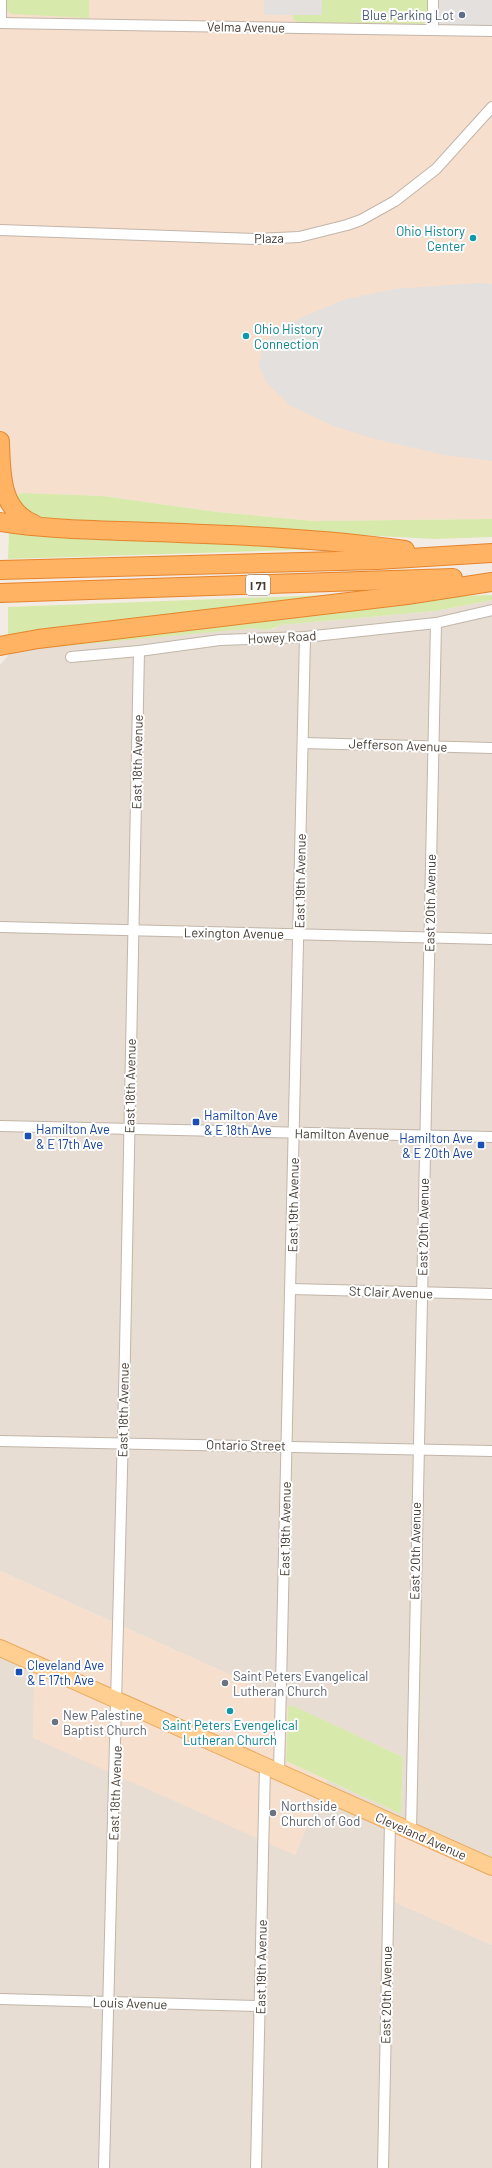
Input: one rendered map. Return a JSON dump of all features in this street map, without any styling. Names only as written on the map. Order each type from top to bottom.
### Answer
[{"type":"highway","points":[[0,442],[3,488],[6,499],[14,512],[26,521],[44,527]]},
{"type":"highway","points":[[0,522],[44,527],[202,534],[353,544],[437,555]]},
{"type":"highway","name":"I 71","points":[[0,570],[377,560],[437,555],[492,553]]},
{"type":"highway","name":"I 71","points":[[0,593],[492,577]]},
{"type":"highway","points":[[0,646],[38,639],[400,596],[492,582]]},
{"type":"main road","name":"Cleveland Avenue","points":[[0,1648],[492,1867]]},
{"type":"street","points":[[0,0],[0,18]]},
{"type":"street","points":[[432,30],[433,0]]},
{"type":"street","name":"Velma Avenue","points":[[0,24],[492,31]]},
{"type":"street","name":"Plaza","points":[[0,230],[255,239],[299,237],[361,220],[395,201],[436,169],[492,107]]},
{"type":"street","name":"Howey Road","points":[[71,657],[139,651],[220,640],[305,637],[436,623],[492,610]]},
{"type":"street","name":"East 20th Avenue","points":[[411,1831],[424,1136],[436,623]]},
{"type":"street","name":"East 19th Avenue","points":[[256,2168],[260,2006],[287,1446],[305,637]]},
{"type":"street","name":"East 18th Avenue","points":[[104,2168],[117,1700],[139,651]]},
{"type":"street","name":"Jefferson Avenue","points":[[303,743],[492,748]]},
{"type":"street","name":"Lexington Avenue","points":[[0,927],[492,939]]},
{"type":"street","name":"Hamilton Avenue","points":[[0,1126],[492,1137]]},
{"type":"street","name":"St Clair Avenue","points":[[291,1289],[492,1294]]},
{"type":"street","name":"Ontario Street","points":[[0,1441],[122,1442],[492,1451]]},
{"type":"street","name":"East 20th Avenue","points":[[383,2168],[390,1822]]},
{"type":"street","name":"Louis Avenue","points":[[0,1999],[260,2006]]},
{"type":"shaded area","points":[[0,0],[492,0],[492,519],[314,521],[217,512],[103,496],[22,493],[7,499],[0,432]]},
{"type":"shaded area","points":[[264,0],[322,0],[322,15],[264,15]]},
{"type":"shaded area","name":"Blue Parking Lot","points":[[433,0],[492,0],[492,31],[433,30]]},
{"type":"shaded area","points":[[477,283],[492,284],[492,461],[445,455],[375,439],[334,426],[291,406],[267,383],[259,366],[262,349],[273,334],[303,317],[343,300],[394,289]]},
{"type":"shaded area","points":[[492,600],[492,1868],[388,1899],[492,1945],[492,2168],[0,2168],[0,1647],[295,1855],[327,1780],[401,1814],[403,1757],[292,1706],[288,1707],[277,1696],[0,1571],[0,665],[12,651],[164,635],[255,628],[262,630],[274,629],[280,625],[436,611]]},
{"type":"shaded area","points":[[0,1571],[277,1696],[288,1707],[286,1761],[327,1780],[295,1855],[33,1738],[34,1662],[0,1647]]},
{"type":"shaded area","points":[[390,1822],[492,1868],[492,1945],[388,1899]]},
{"type":"green space","points":[[7,0],[89,0],[89,18],[11,14],[7,10]]},
{"type":"green space","points":[[322,0],[428,0],[427,22],[421,24],[298,22],[294,20],[292,15],[322,15]]},
{"type":"green space","points":[[22,493],[103,496],[217,512],[314,521],[492,519],[492,537],[436,539],[239,529],[45,527],[7,499]]},
{"type":"green space","points":[[9,531],[325,549],[8,559]]},
{"type":"green space","points":[[376,593],[8,637],[8,607]]},
{"type":"green space","points":[[492,595],[492,600],[436,611],[280,625],[268,630],[255,628],[12,651],[460,596]]},
{"type":"green space","points":[[291,1705],[403,1757],[401,1814],[286,1761],[288,1707]]},
{"type":"place","name":"Blue Parking Lot","points":[[462,15]]},
{"type":"place","name":"Ohio History Center","points":[[473,238]]},
{"type":"place","name":"Ohio History Connection","points":[[246,336]]},
{"type":"place","name":"Hamilton Ave & E 18th Ave","points":[[196,1122]]},
{"type":"place","name":"Hamilton Ave & E 17th Ave","points":[[28,1136]]},
{"type":"place","name":"Hamilton Ave & E 20th Ave","points":[[481,1145]]},
{"type":"place","name":"Cleveland Ave & E 17th Ave","points":[[19,1672]]},
{"type":"place","name":"Saint Peters Evangelical Lutheran Church","points":[[225,1683]]},
{"type":"place","name":"Saint Peters Evengelical Lutheran Church","points":[[230,1711]]},
{"type":"place","name":"New Palestine Baptist Church","points":[[55,1722]]},
{"type":"place","name":"Northside Church of God","points":[[273,1813]]}]
